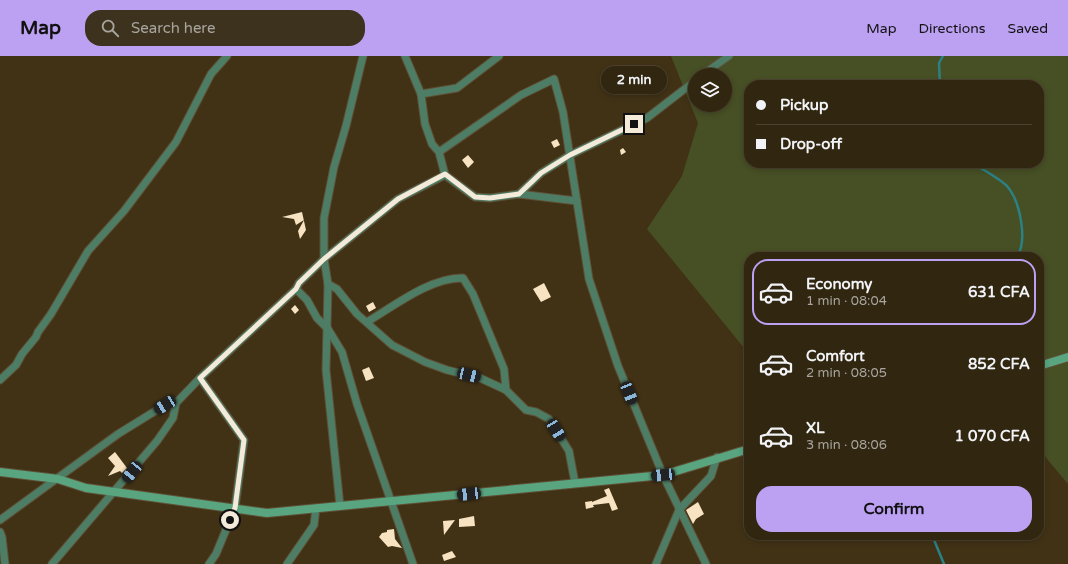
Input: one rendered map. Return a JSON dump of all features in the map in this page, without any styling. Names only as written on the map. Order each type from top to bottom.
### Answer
[{"type":"main road","points":[[1044,364],[1068,357]]},
{"type":"main road","points":[[0,472],[58,479],[86,488],[267,513],[663,475],[717,457],[744,450]]},
{"type":"street","points":[[0,380],[16,365],[22,354],[36,337],[88,251],[124,211],[176,142],[211,74],[227,56]]},
{"type":"street","points":[[340,506],[326,370],[328,284],[324,259],[324,218],[334,167],[346,126],[363,56]]},
{"type":"street","points":[[406,56],[421,94],[425,124],[432,144],[439,152],[445,174],[475,197],[490,198],[519,194],[577,201]]},
{"type":"street","points":[[421,94],[457,88],[499,56]]},
{"type":"street","points":[[712,68],[729,56]]},
{"type":"street","points":[[439,152],[521,95],[554,79],[563,112],[589,279],[618,366],[663,475],[706,564]]},
{"type":"street","points":[[519,194],[541,173],[570,155],[647,118],[688,86]]},
{"type":"street","points":[[52,564],[115,492],[165,430],[173,418],[176,403],[200,378],[296,289],[299,283],[324,259],[398,199],[445,174]]},
{"type":"street","points":[[367,322],[432,284],[463,278],[473,294],[504,369],[506,390]]},
{"type":"street","points":[[328,284],[337,289],[357,314],[392,345],[425,362],[447,370],[480,378],[506,390],[526,410],[536,412],[549,419],[569,451],[575,483]]},
{"type":"street","points":[[296,289],[307,300],[317,318],[328,329],[342,352],[357,404],[413,564]]},
{"type":"street","points":[[200,378],[244,440],[235,508],[216,554],[210,564]]},
{"type":"street","points":[[0,520],[118,434],[165,405],[176,403]]},
{"type":"street","points":[[656,564],[679,510],[711,476],[717,457]]},
{"type":"street","points":[[287,564],[314,526],[316,508]]},
{"type":"street","points":[[0,532],[2,537],[5,564]]},
{"type":"green space","points":[[671,56],[1068,56],[1068,484],[1044,454],[1044,252],[744,252],[744,348],[647,229],[682,176],[698,123],[694,112],[732,112],[732,68],[688,68],[688,98]]},
{"type":"building","points":[[557,139],[560,145],[554,148],[551,142]]},
{"type":"building","points":[[623,148],[626,152],[621,155],[620,150]]},
{"type":"building","points":[[468,155],[474,162],[468,168],[462,160]]},
{"type":"building","points":[[302,212],[304,220],[296,225],[294,219],[282,217]]},
{"type":"building","points":[[304,220],[306,230],[300,239],[298,231]]},
{"type":"building","points":[[544,283],[551,297],[541,302],[533,289]]},
{"type":"building","points":[[373,302],[376,308],[369,312],[366,306]]},
{"type":"building","points":[[295,305],[299,310],[295,314],[291,309]]},
{"type":"building","points":[[369,367],[374,378],[366,381],[362,370]]},
{"type":"building","points":[[115,452],[127,468],[122,473],[120,471],[108,476],[115,466],[108,458]]},
{"type":"building","points":[[609,488],[618,509],[612,511],[609,503],[593,505],[594,507],[586,509],[585,502],[592,502],[607,496],[604,490]]},
{"type":"building","points":[[698,502],[704,514],[696,519],[693,524],[686,510]]},
{"type":"building","points":[[474,516],[475,526],[459,527],[459,519]]},
{"type":"building","points":[[455,520],[444,535],[443,521]]},
{"type":"building","points":[[394,529],[395,539],[402,548],[392,546],[388,547],[379,537],[382,533],[387,532],[387,530]]},
{"type":"building","points":[[452,551],[456,557],[444,561],[442,555]]},
{"type":"waterway","points":[[940,80],[939,63],[943,56]]},
{"type":"waterway","points":[[981,168],[1004,183],[1016,201],[1022,231],[1022,241],[1019,252]]},
{"type":"waterway","points":[[934,540],[944,564]]},
{"type":"route","points":[[230,520],[235,508],[244,440],[200,378],[296,289],[299,283],[324,259],[398,199],[445,174],[475,197],[490,198],[519,194],[541,173],[570,155],[634,124]]}]
